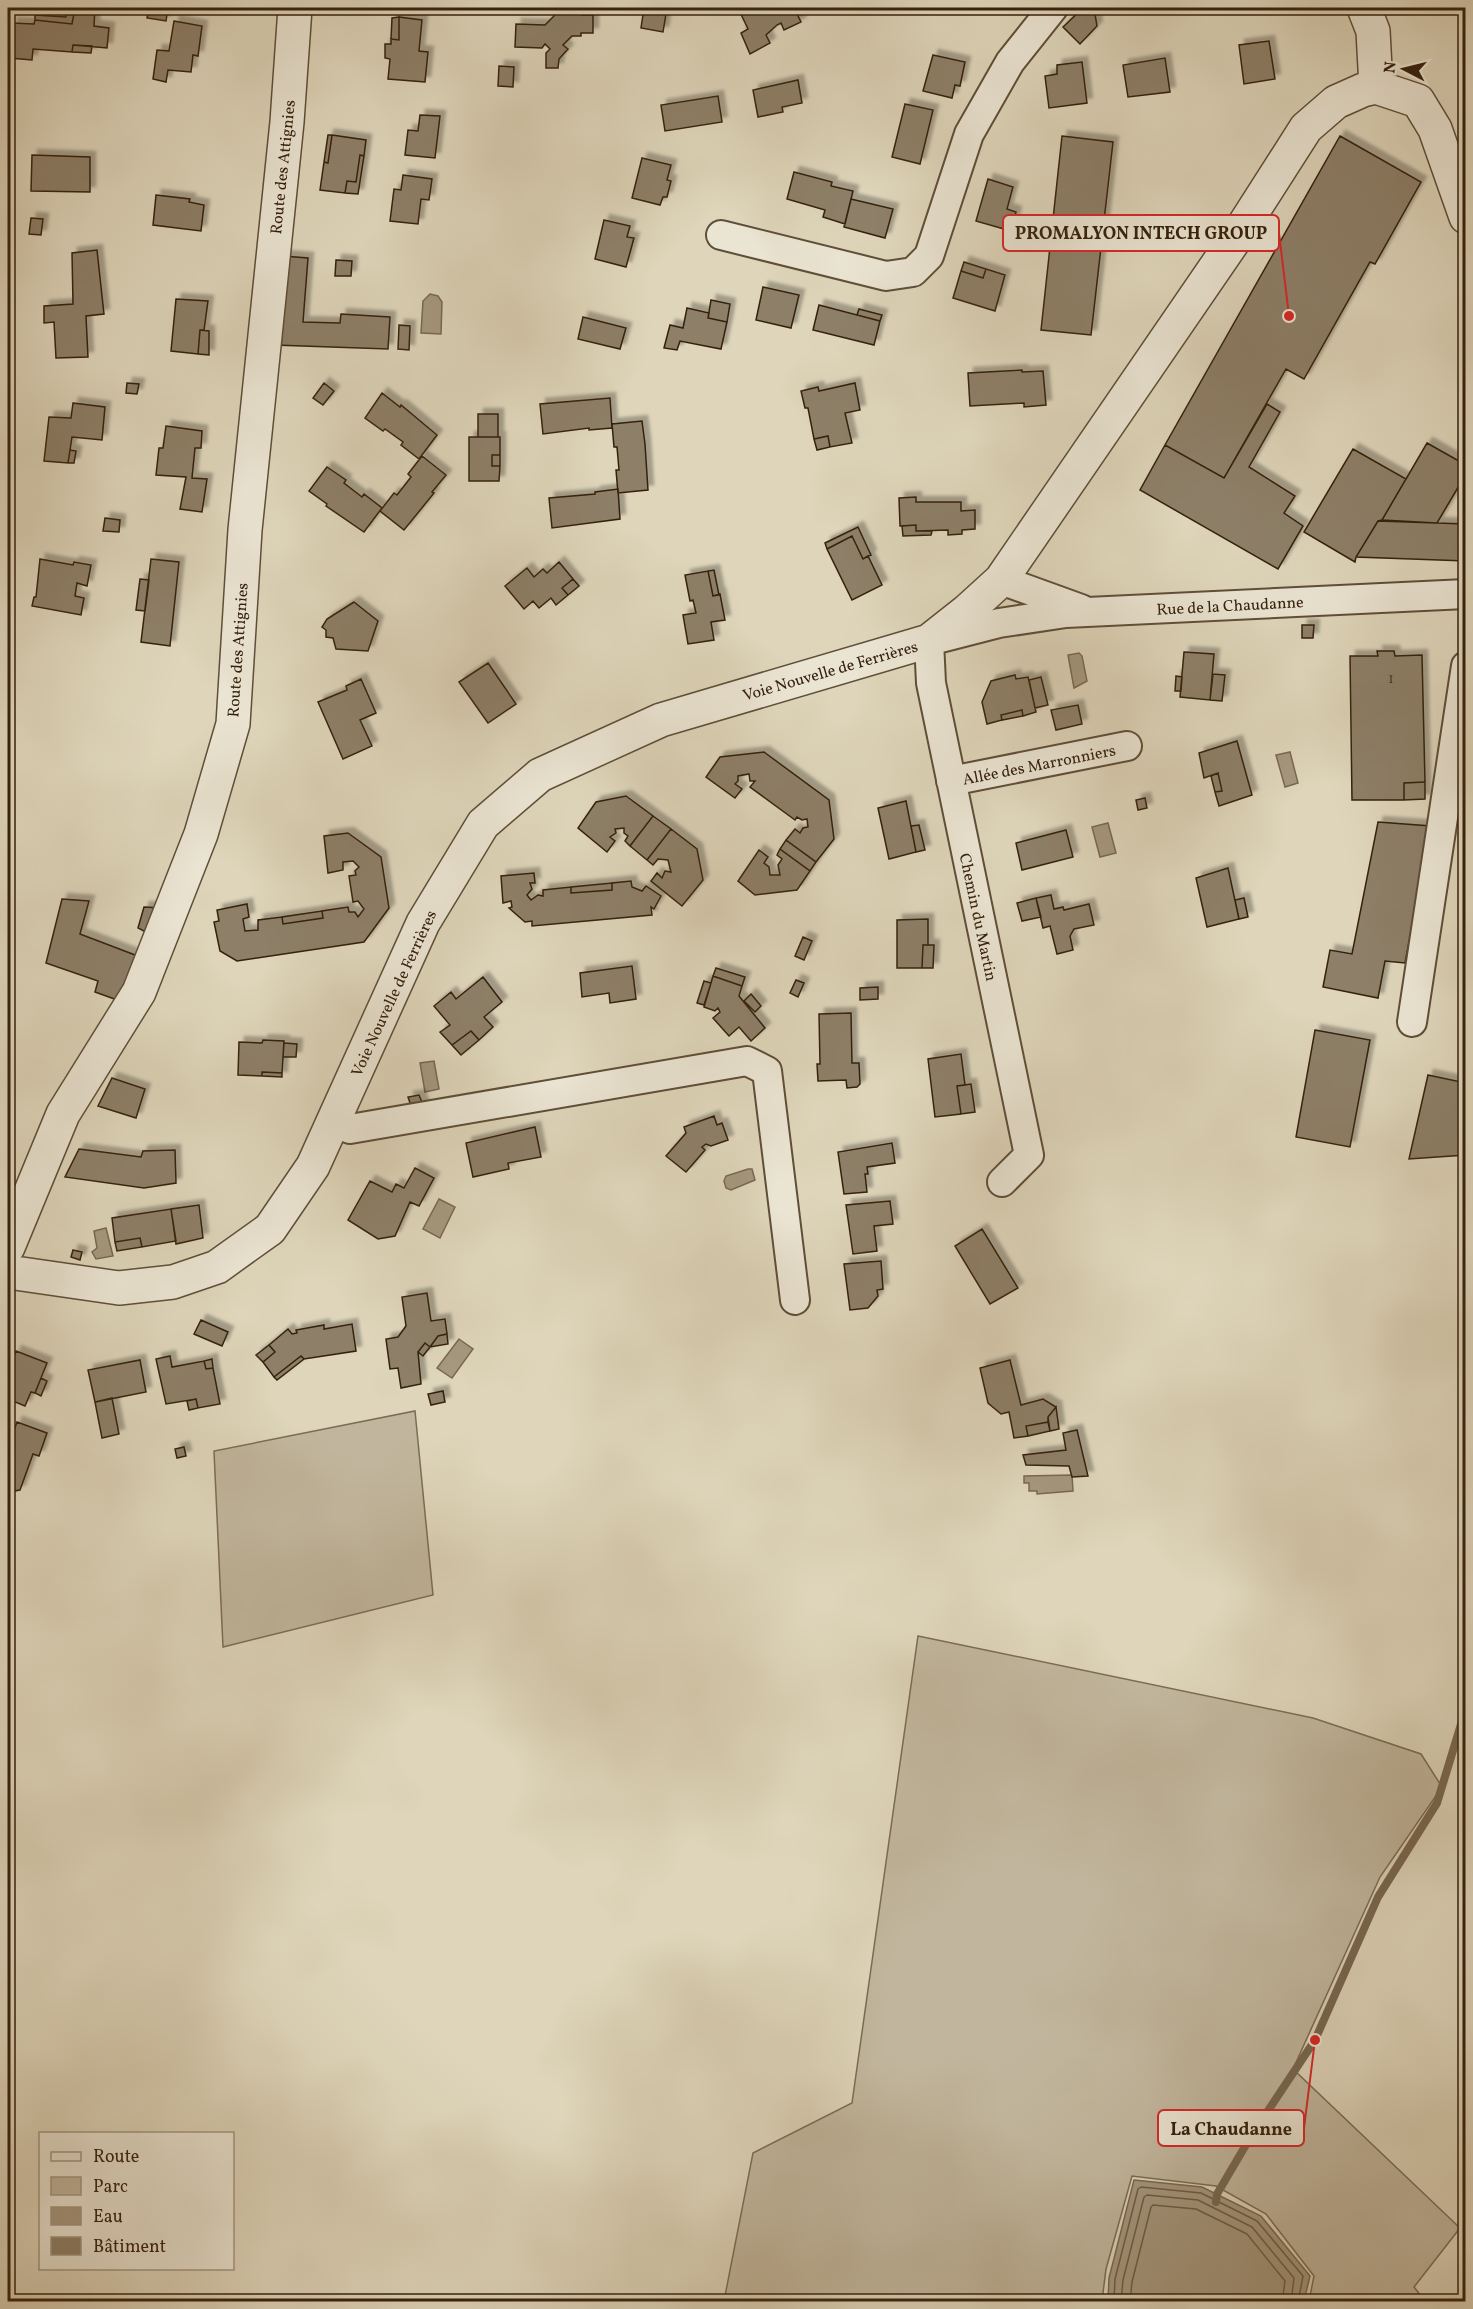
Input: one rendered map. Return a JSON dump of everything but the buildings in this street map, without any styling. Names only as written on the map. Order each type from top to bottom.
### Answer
[{"type":"street","name":"Route des Attignies","points":[[8,1247],[63,1114],[139,992],[201,834],[233,724],[245,530],[287,122],[295,8]]},
{"type":"street","points":[[721,235],[886,276],[913,272],[929,256],[969,134],[1010,62],[1053,8]]},
{"type":"street","points":[[1364,8],[1373,31],[1376,87],[1418,101],[1435,129],[1466,217]]},
{"type":"street","name":"Voie Nouvelle de Ferrières","points":[[8,1272],[119,1288],[173,1282],[217,1268],[270,1229],[313,1166],[423,923],[483,824],[540,775],[661,720],[929,641],[967,611],[1001,580],[1237,236],[1306,128],[1336,102],[1376,87]]},
{"type":"street","name":"Rue de la Chaudanne","points":[[1001,580],[1089,612],[1466,594]]},
{"type":"street","points":[[929,641],[999,623],[1089,612]]},
{"type":"street","name":"Chemin du Martin","points":[[929,641],[931,683],[1029,1155],[1002,1182]]},
{"type":"street","points":[[1412,1022],[1466,666]]},
{"type":"street","name":"Allée des Marronniers","points":[[951,781],[1127,746]]},
{"type":"street","points":[[333,1122],[350,1129],[747,1061],[767,1071],[795,1300]]},
{"type":"green space","points":[[415,1411],[433,1595],[223,1647],[214,1451]]},
{"type":"green space","points":[[918,1636],[1313,1718],[1421,1754],[1442,1787],[1380,1877],[1293,2069],[1460,2228],[1414,2287],[1425,2301],[1309,2301],[1314,2276],[1266,2214],[1216,2186],[1132,2176],[1106,2269],[1102,2301],[724,2301],[753,2153],[852,2103]]},
{"type":"water","points":[[430,294],[438,296],[442,302],[441,334],[421,333],[423,301]]},
{"type":"water","points":[[1079,653],[1082,656],[1087,681],[1074,688],[1068,655]]},
{"type":"water","points":[[1290,752],[1298,783],[1285,787],[1276,755]]},
{"type":"water","points":[[1108,823],[1116,853],[1100,857],[1092,827]]},
{"type":"water","points":[[434,1061],[439,1089],[425,1092],[420,1063]]},
{"type":"water","points":[[752,1169],[755,1180],[731,1190],[726,1188],[724,1181],[726,1176]]},
{"type":"water","points":[[439,1199],[455,1207],[440,1238],[423,1229]]},
{"type":"water","points":[[106,1228],[113,1256],[96,1259],[92,1252],[97,1248],[94,1231]]},
{"type":"water","points":[[459,1339],[473,1349],[452,1378],[437,1368]]},
{"type":"water","points":[[1072,1475],[1073,1491],[1037,1494],[1037,1491],[1029,1491],[1029,1483],[1024,1483],[1024,1476]]},
{"type":"water","points":[[1134,2180],[1202,2187],[1261,2216],[1310,2276],[1304,2301],[1108,2301],[1109,2278]]},
{"type":"waterway","points":[[1216,2202],[1217,2194],[1250,2138],[1315,2040],[1378,1897],[1437,1803],[1466,1708]]},
{"type":"place","name":"PROMALYON INTECH GROUP","points":[[1289,316]]},
{"type":"place","name":"La Chaudanne","points":[[1315,2040]]}]
